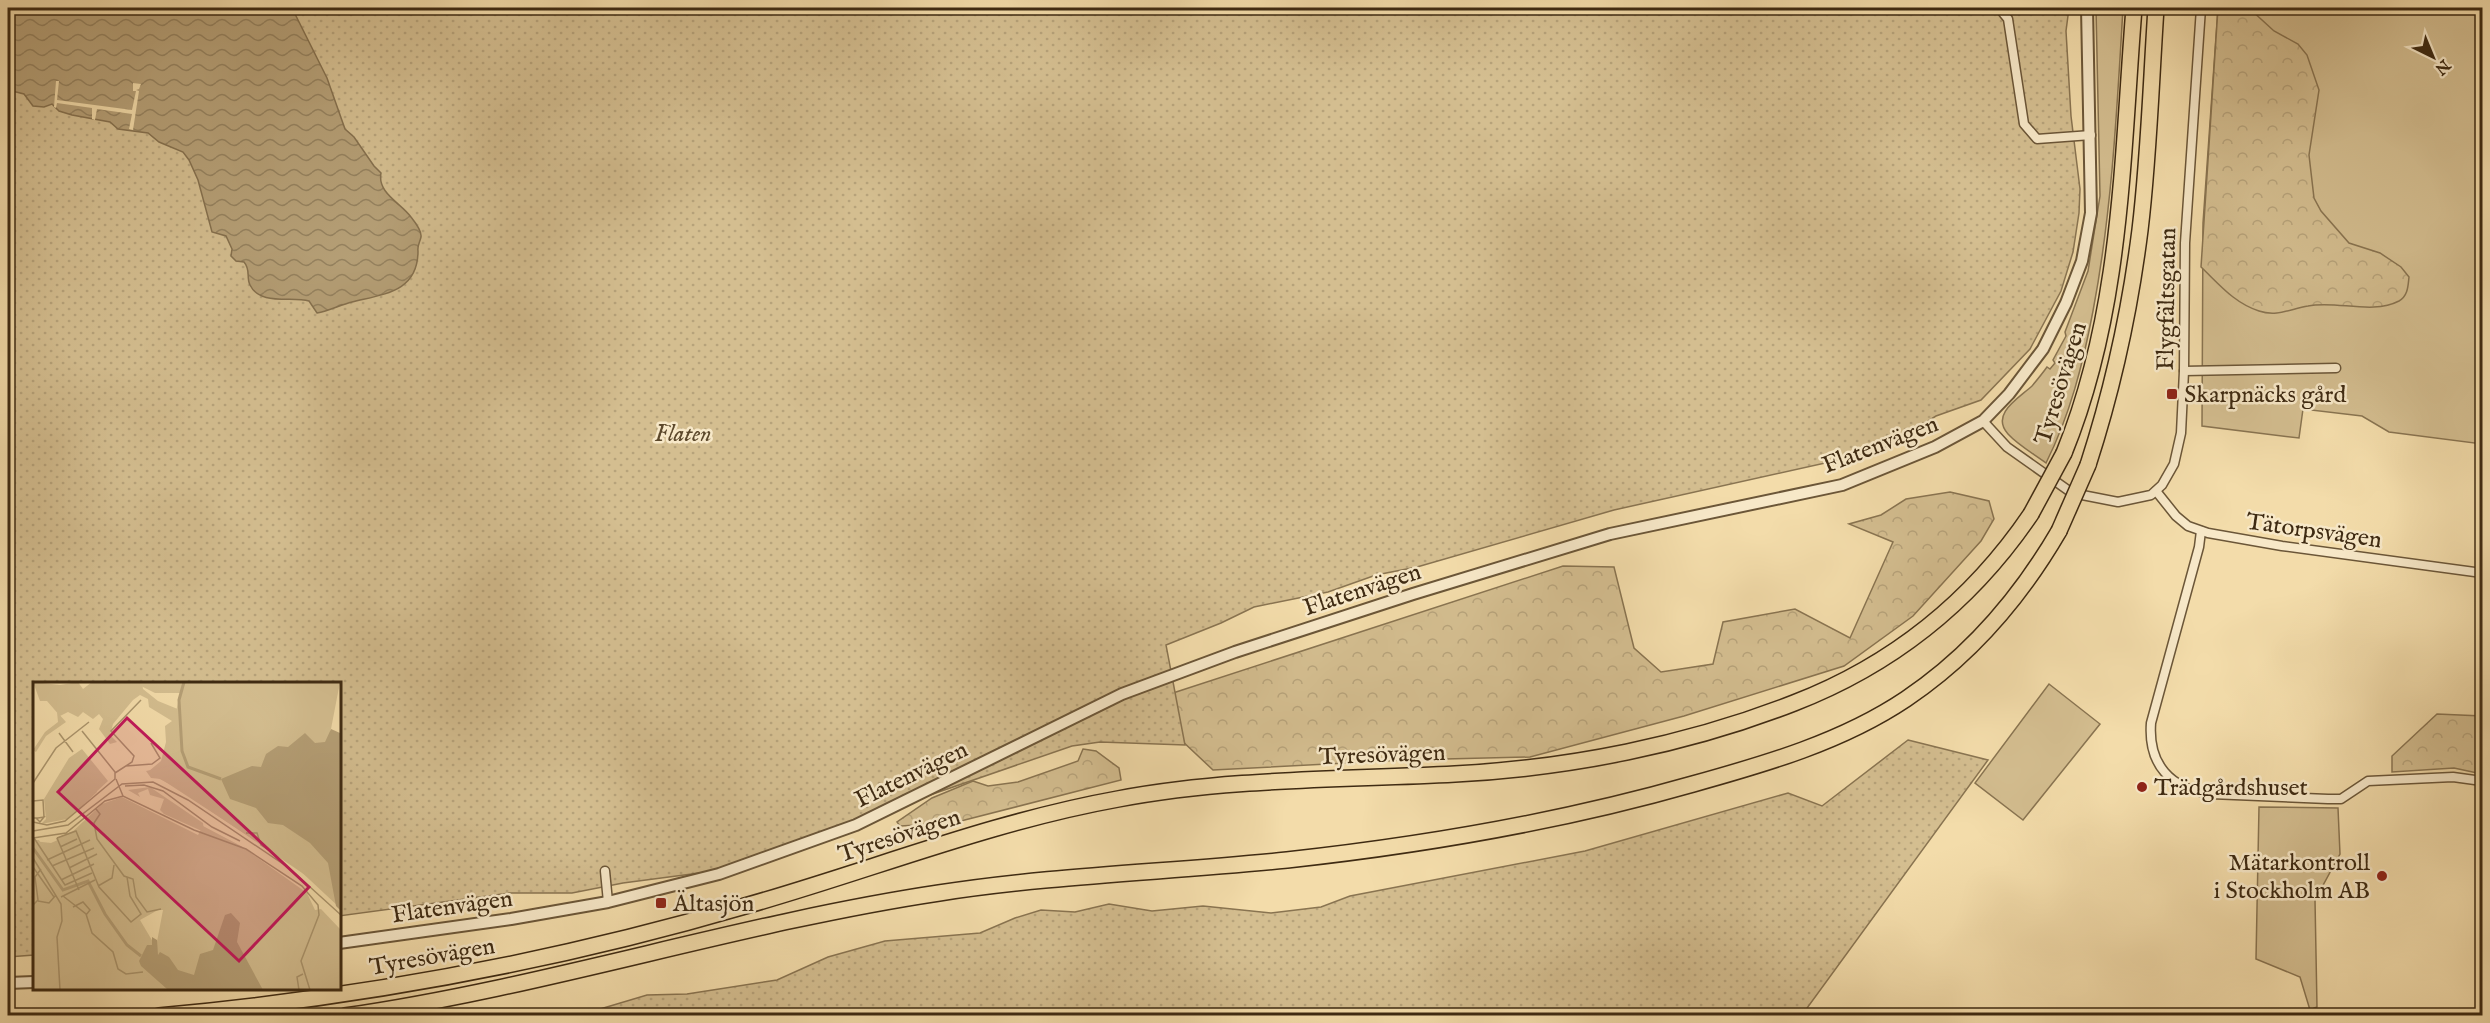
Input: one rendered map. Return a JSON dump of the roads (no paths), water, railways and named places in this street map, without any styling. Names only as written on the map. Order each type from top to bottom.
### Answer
[{"type":"highway","name":"Tyresövägen","points":[[159,1016],[366,991],[535,960],[673,927],[791,893],[1018,822],[1116,799],[1172,790],[1242,783],[1500,771],[1578,760],[1690,737],[1796,702],[1856,676],[1881,662],[1950,609],[2004,552],[2031,514],[2064,453],[2082,406],[2094,364],[2118,228],[2126,149],[2134,8]]},
{"type":"highway","name":"Tyresövägen","points":[[345,1016],[517,986],[876,903],[1006,883],[1281,860],[1371,850],[1546,820],[1694,784],[1812,746],[1855,727],[1901,702],[1950,666],[1996,621],[2026,583],[2059,531],[2088,465],[2103,419],[2116,366],[2140,230],[2156,8]]},
{"type":"street","points":[[1999,8],[2008,19],[2024,124],[2037,139],[2091,135]]},
{"type":"street","name":"Flatenvägen","points":[[340,943],[511,919],[608,902],[719,874],[856,825],[1122,694],[1235,652],[1599,537],[1842,485],[1935,447],[1983,421],[2009,394],[2043,349],[2066,303],[2082,261],[2091,213],[2088,8]]},
{"type":"street","name":"Flygfältsgatan","points":[[2156,491],[2174,464],[2181,433],[2185,243],[2201,8]]},
{"type":"street","points":[[2184,371],[2336,368]]},
{"type":"street","points":[[1983,421],[2007,447],[2072,493],[2118,502],[2151,495],[2156,491]]},
{"type":"street","name":"Tätorpsvägen","points":[[2156,491],[2176,516],[2188,526],[2201,531],[2282,546],[2482,573]]},
{"type":"street","points":[[2201,531],[2199,547],[2151,723],[2150,739],[2155,757],[2161,769],[2177,784],[2194,792],[2211,794],[2341,799],[2368,781],[2453,777],[2482,781]]},
{"type":"street","points":[[605,871],[608,902]]},
{"type":"street","points":[[8,983],[33,982]]},
{"type":"water","points":[[8,8],[292,8],[327,78],[345,129],[354,137],[381,173],[386,192],[407,212],[419,229],[421,237],[412,275],[406,283],[387,293],[317,313],[309,301],[261,296],[250,285],[244,262],[236,261],[231,256],[232,249],[226,236],[212,232],[198,180],[183,152],[159,142],[148,133],[118,129],[110,122],[59,111],[52,104],[44,107],[33,106],[24,94],[8,90]]},
{"type":"place","name":"Skarpnäcks gård","points":[[2172,394]]},
{"type":"place","name":"Trädgårdshuset","points":[[2142,787]]},
{"type":"place","name":"Mätarkontroll i Stockholm AB","points":[[2382,876]]},
{"type":"place","name":"Ältasjön","points":[[661,903]]},
{"type":"park label","name":"Flaten","points":[[683,433]]}]
